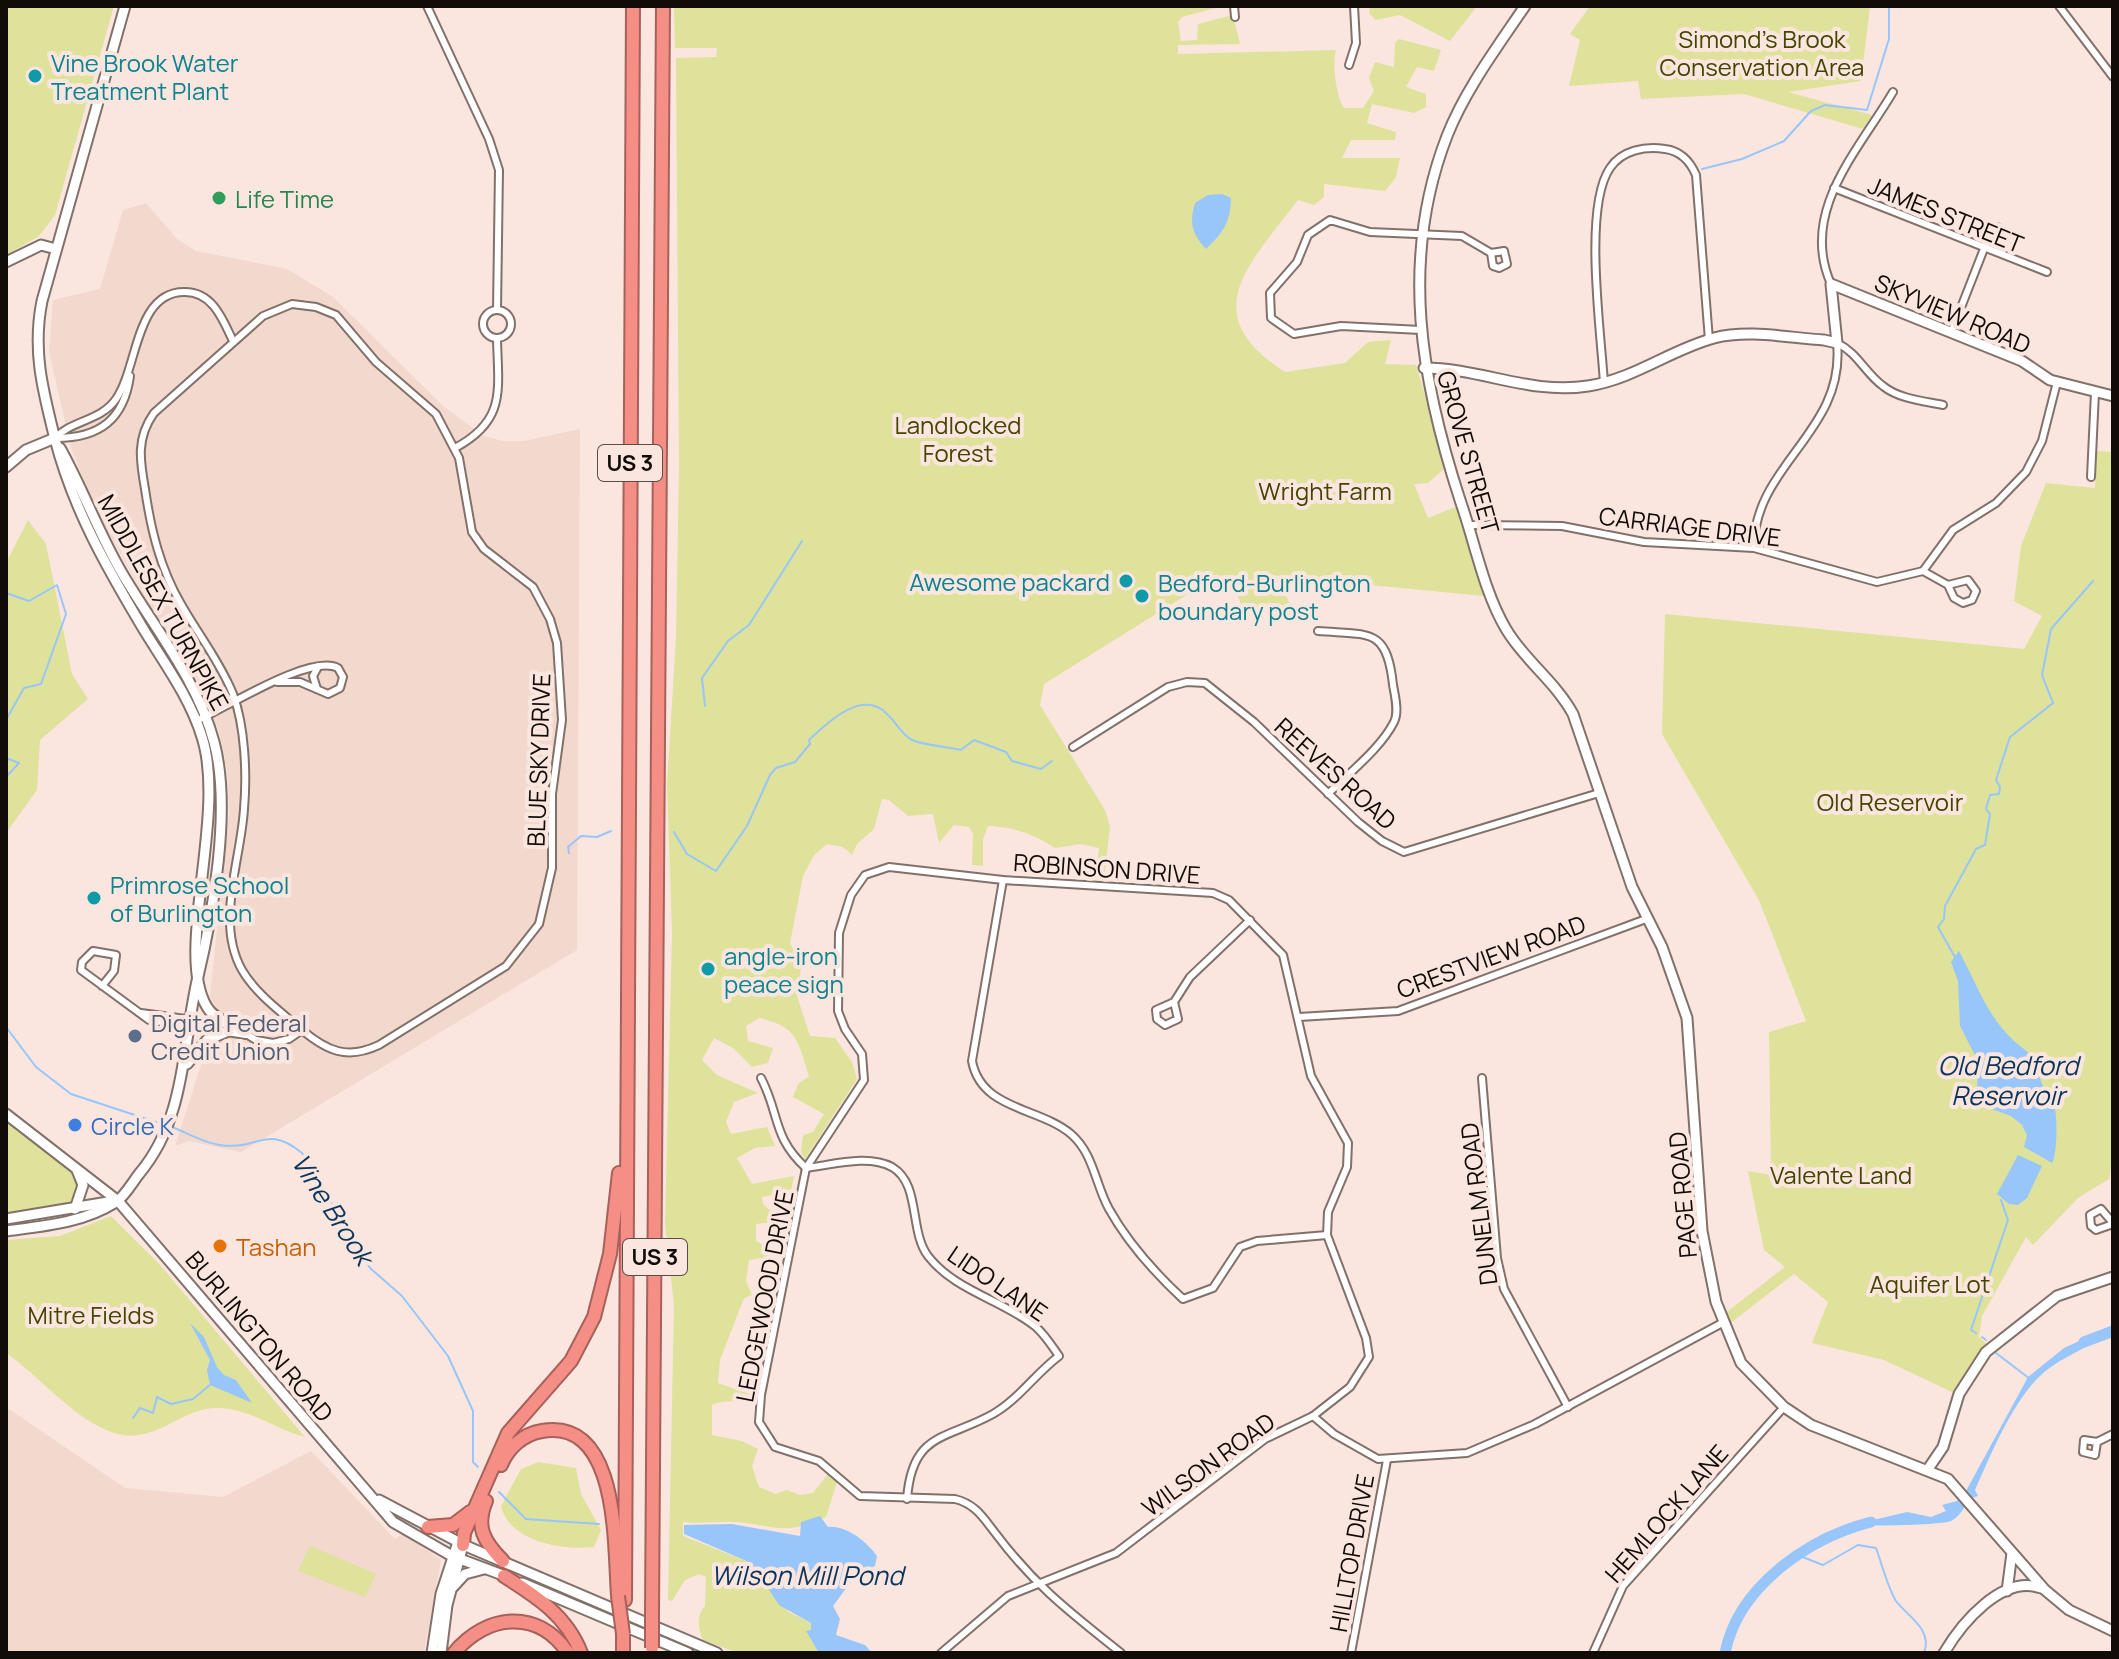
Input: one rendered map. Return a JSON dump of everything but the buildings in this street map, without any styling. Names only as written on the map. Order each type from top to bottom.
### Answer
[{"type":"highway","name":"US 3","points":[[621,1598],[633,6]]},
{"type":"highway","name":"US 3","points":[[652,1650],[663,6]]},
{"type":"highway","points":[[461,1541],[508,1433],[571,1361],[594,1317],[610,1254],[626,1102]]},
{"type":"highway","points":[[503,1561],[482,1535],[480,1523],[504,1458],[522,1439],[536,1432],[565,1432],[587,1446],[607,1483],[621,1598],[623,1653]]},
{"type":"highway","points":[[428,1527],[453,1525],[476,1507]]},
{"type":"highway","points":[[504,1576],[544,1602],[558,1616],[581,1653]]},
{"type":"highway","points":[[454,1653],[486,1626],[512,1620],[545,1628],[568,1653]]},
{"type":"main road","name":"MIDDLESEX TURNPIKE","points":[[6,1231],[74,1221],[118,1201],[148,1164],[163,1137],[185,1067],[197,981],[206,947],[221,805],[219,762],[199,714],[107,547],[55,438],[41,388],[37,344],[40,312],[125,6]]},
{"type":"main road","name":"GROVE STREET","points":[[1492,596],[1434,417],[1424,368],[1421,330],[1423,236],[1448,134],[1525,6]]},
{"type":"main road","points":[[6,262],[41,245],[56,249]]},
{"type":"main road","points":[[1424,368],[1461,369],[1534,387],[1604,383],[1709,340],[1737,334],[1837,343],[1831,284]]},
{"type":"main road","name":"SKYVIEW ROAD","points":[[1831,284],[2022,361],[2057,382],[2113,396]]},
{"type":"main road","points":[[6,467],[26,450],[55,438]]},
{"type":"main road","name":"PAGE ROAD","points":[[1492,596],[1505,628],[1552,681],[1573,714],[1646,919],[1673,973],[1687,1018],[1702,1231],[1724,1322],[1744,1368],[1784,1407],[1823,1431],[1948,1479],[2045,1590],[2069,1610],[2113,1631]]},
{"type":"main road","points":[[185,1067],[207,1040],[228,1029],[210,1011],[197,981]]},
{"type":"main road","name":"BURLINGTON ROAD","points":[[6,1114],[118,1201],[393,1522],[456,1558],[688,1653]]},
{"type":"main road","points":[[75,1209],[83,1185],[76,1167]]},
{"type":"main road","points":[[6,1219],[75,1209],[95,1201],[118,1201]]},
{"type":"main road","points":[[1928,1469],[1943,1447],[1959,1394],[1986,1352],[2057,1296],[2113,1277]]},
{"type":"main road","points":[[1943,1447],[1948,1479]]},
{"type":"main road","name":"BURLINGTON ROAD","points":[[372,1497],[503,1561],[717,1653]]},
{"type":"main road","points":[[432,1653],[441,1594],[461,1541]]},
{"type":"main road","points":[[2007,1591],[2012,1553]]},
{"type":"main road","points":[[441,1653],[456,1558]]},
{"type":"main road","points":[[451,1589],[465,1574],[484,1569]]},
{"type":"main road","points":[[1944,1653],[1974,1615],[2007,1591],[2027,1586],[2045,1590]]},
{"type":"street","points":[[427,6],[485,131],[499,170],[497,310]]},
{"type":"street","points":[[1234,6],[1235,17]]},
{"type":"street","points":[[1349,65],[1356,43],[1354,6]]},
{"type":"street","points":[[2059,6],[2113,77]]},
{"type":"street","points":[[1831,284],[1819,241],[1824,211],[1834,188],[1893,92]]},
{"type":"street","points":[[1604,383],[1596,217],[1606,174],[1618,158],[1636,150],[1675,151],[1688,160],[1696,175],[1709,340]]},
{"type":"street","name":"JAMES STREET","points":[[1834,188],[2047,272]]},
{"type":"street","points":[[1421,330],[1341,326],[1294,334],[1277,325],[1269,306],[1275,285],[1297,262],[1308,235],[1330,220],[1370,232],[1462,236],[1491,253]]},
{"type":"street","points":[[1951,333],[1989,236],[1997,227]]},
{"type":"street","points":[[55,438],[107,409],[121,392],[149,312],[174,293],[189,292],[208,300],[222,316],[233,341]]},
{"type":"street","name":"BLUE SKY DRIVE","points":[[301,304],[326,310],[343,321],[376,362],[436,414],[455,448],[464,474],[472,532],[484,549],[533,587],[557,643],[562,720],[552,794],[552,868],[545,908],[533,935],[506,966],[365,1052],[342,1054],[318,1044],[250,981],[231,939],[231,908],[245,791],[235,700],[165,572],[150,523],[140,452],[144,431],[154,413],[233,341],[263,316],[282,306],[301,304]]},
{"type":"street","points":[[497,310],[507,314],[511,321],[508,332],[497,338],[487,333],[483,324],[489,313],[497,310]]},
{"type":"street","points":[[455,448],[481,432],[495,411],[498,394],[497,338]]},
{"type":"street","points":[[1837,343],[1856,356],[1883,386],[1917,400],[1943,405]]},
{"type":"street","points":[[1754,548],[1753,535],[1767,495],[1824,414],[1832,396],[1838,363],[1837,343]]},
{"type":"street","points":[[55,438],[101,427],[117,417],[126,400],[131,369]]},
{"type":"street","points":[[1948,585],[1968,580],[1975,586],[1974,596],[1967,603],[1959,602],[1948,585],[1923,571],[1953,530],[1996,503],[2026,472],[2042,441],[2057,382]]},
{"type":"street","points":[[2091,477],[2095,392]]},
{"type":"street","name":"CARRIAGE DRIVE","points":[[1468,525],[1562,526],[1644,542],[1754,548],[1867,581],[1888,582],[1923,571]]},
{"type":"street","points":[[1318,631],[1366,635],[1385,647],[1390,658],[1396,711],[1388,731],[1328,794]]},
{"type":"street","points":[[199,714],[226,708],[235,700],[277,682],[325,664],[338,668],[342,684],[333,693],[319,692],[300,682],[277,682]]},
{"type":"street","points":[[319,692],[313,676],[325,664]]},
{"type":"street","name":"REEVES ROAD","points":[[1073,747],[1168,687],[1199,681],[1211,686],[1254,722],[1382,841],[1413,852],[1599,793]]},
{"type":"street","points":[[199,714],[223,697],[235,700]]},
{"type":"street","name":"ROBINSON DRIVE","points":[[806,1168],[864,1080],[862,1054],[845,1029],[838,1011],[839,933],[855,886],[870,871],[889,867],[1003,880],[1213,893],[1229,900],[1283,955],[1311,1076],[1348,1143],[1347,1167],[1328,1212],[1327,1235]]},
{"type":"street","points":[[1003,880],[972,1061],[984,1088],[997,1099],[1055,1123],[1074,1137],[1090,1160],[1108,1207],[1120,1226],[1183,1299],[1213,1288],[1240,1247],[1257,1241],[1327,1235],[1366,1338],[1369,1357],[1350,1387],[1313,1416]]},
{"type":"street","name":"CRESTVIEW ROAD","points":[[1299,1017],[1398,1011],[1646,919]]},
{"type":"street","points":[[1174,1002],[1190,977],[1250,920]]},
{"type":"street","points":[[102,986],[114,971],[116,955],[93,951],[82,962],[81,970],[134,1011],[162,1024],[228,1029],[273,1043],[289,1039],[302,1030]]},
{"type":"street","points":[[761,1078],[772,1100],[782,1139],[806,1168]]},
{"type":"street","name":"DUNELM ROAD","points":[[1482,1078],[1497,1258],[1504,1289],[1568,1407]]},
{"type":"street","name":"LIDO LANE","points":[[806,1168],[868,1161],[883,1163],[898,1171],[907,1186],[920,1240],[930,1258],[949,1276],[1034,1325],[1059,1356],[994,1414],[933,1441],[909,1475],[907,1499]]},
{"type":"street","name":"LEDGEWOOD DRIVE","points":[[806,1168],[761,1395],[759,1422],[775,1447],[819,1461],[860,1496],[955,1499],[968,1503],[980,1513],[1036,1584],[1121,1653]]},
{"type":"street","name":"WILSON ROAD","points":[[941,1653],[1008,1596],[1116,1553],[1255,1446],[1313,1416],[1334,1434],[1372,1457],[1387,1460],[1467,1453],[1568,1407],[1724,1322]]},
{"type":"street","name":"HEMLOCK LANE","points":[[1593,1653],[1623,1586],[1784,1407]]},
{"type":"street","points":[[2097,1442],[2113,1434]]},
{"type":"street","name":"HILLTOP DRIVE","points":[[1351,1653],[1387,1460]]},
{"type":"shaded area","points":[[146,203],[177,239],[196,251],[287,269],[333,297],[443,406],[484,436],[503,441],[524,441],[580,429],[577,950],[241,1152],[189,1141],[175,1146],[205,1053],[211,1044],[229,1039],[232,1018],[217,1011],[210,996],[229,811],[227,768],[218,728],[97,512],[71,448],[49,352],[53,300],[100,289],[123,210]]},
{"type":"shaded area","points":[[6,1407],[125,1488],[223,1497],[311,1451],[395,1539],[404,1533],[441,1560],[424,1653],[6,1653]]},
{"type":"green space","points":[[6,6],[114,6],[55,215],[39,236],[6,255]]},
{"type":"green space","points":[[674,6],[1223,6],[1182,17],[1178,22],[1181,41],[1197,40],[1198,24],[1233,15],[1240,44],[1178,45],[1178,54],[1336,50],[1336,80],[1344,108],[1363,108],[1374,91],[1369,78],[1375,62],[1394,67],[1395,43],[1399,39],[1441,50],[1434,71],[1417,67],[1406,87],[1426,94],[1426,107],[1414,113],[1372,104],[1367,123],[1396,132],[1395,140],[1351,140],[1342,158],[1400,158],[1396,177],[1385,191],[1324,184],[1324,197],[1314,205],[1298,200],[1249,267],[1239,288],[1236,308],[1242,329],[1257,350],[1285,372],[1345,363],[1368,342],[1391,340],[1385,364],[1416,365],[1446,467],[1428,483],[1414,484],[1428,518],[1458,506],[1484,596],[1276,576],[1296,616],[1243,610],[1231,577],[1212,579],[1044,684],[1040,705],[1105,810],[1110,826],[1104,880],[1095,879],[1099,848],[1081,844],[1055,848],[1023,832],[1006,828],[988,826],[983,839],[983,866],[972,865],[973,834],[969,827],[954,825],[939,843],[933,814],[908,816],[889,800],[882,799],[874,829],[857,844],[852,855],[843,847],[827,844],[814,855],[803,876],[790,943],[801,968],[797,996],[810,1036],[835,1038],[852,1062],[857,1079],[805,1159],[801,1152],[803,1135],[813,1132],[824,1114],[793,1097],[798,1084],[809,1076],[799,1045],[789,1031],[772,1021],[759,1018],[746,1026],[748,1041],[773,1048],[768,1063],[752,1067],[733,1048],[714,1038],[702,1060],[717,1075],[758,1093],[734,1102],[726,1122],[731,1134],[767,1127],[775,1146],[755,1148],[737,1158],[752,1184],[794,1176],[791,1191],[762,1197],[763,1204],[782,1221],[756,1224],[756,1241],[780,1255],[749,1260],[746,1281],[752,1295],[744,1298],[720,1360],[718,1383],[755,1396],[712,1405],[712,1435],[742,1441],[758,1449],[752,1466],[759,1487],[776,1494],[787,1490],[800,1495],[813,1493],[828,1474],[837,1482],[826,1517],[811,1523],[780,1528],[734,1522],[683,1522],[683,1536],[751,1563],[789,1612],[811,1623],[811,1630],[807,1631],[819,1653],[738,1653],[703,1640],[699,1622],[705,1606],[706,1577],[699,1574],[685,1580],[672,1601],[668,1600],[674,1305],[665,1224],[672,934],[667,784],[676,638],[679,466],[676,58],[716,57],[717,48],[675,48]]},
{"type":"green space","points":[[1370,6],[1477,6],[1450,41],[1400,15],[1376,20],[1369,13]]},
{"type":"green space","name":"Simond's Brook Conservation Area","points":[[1590,6],[1870,6],[1861,81],[1788,92],[1872,115],[1863,129],[1744,94],[1641,99],[1638,81],[1569,86],[1580,40],[1570,34]]},
{"type":"green space","name":"Old Reservoir","points":[[2097,451],[2113,452],[2113,1158],[2109,1179],[2078,1198],[2033,1245],[2026,1237],[1982,1316],[1979,1337],[1986,1344],[1954,1393],[1884,1360],[1812,1343],[1828,1302],[1794,1274],[1728,1325],[1724,1314],[1785,1267],[1764,1250],[1748,1171],[1771,1175],[1769,1032],[1806,1021],[1759,900],[1662,734],[1665,614],[2024,649],[2042,616],[2014,601],[2021,546],[2046,483],[2095,488]]},
{"type":"green space","points":[[28,520],[46,544],[72,674],[88,699],[40,740],[37,790],[6,833],[6,563]]},
{"type":"green space","points":[[6,1114],[76,1167],[83,1185],[75,1209],[6,1219]]},
{"type":"green space","name":"Mitre Fields","points":[[111,1216],[161,1266],[305,1437],[252,1415],[218,1408],[192,1413],[143,1434],[129,1436],[114,1433],[71,1408],[6,1353],[6,1240],[60,1236]]},
{"type":"green space","points":[[538,1462],[576,1468],[581,1494],[601,1530],[594,1547],[567,1547],[538,1541],[514,1528],[506,1518],[501,1506],[521,1469]]},
{"type":"green space","points":[[310,1546],[376,1574],[365,1597],[298,1571]]},
{"type":"water","points":[[1222,194],[1231,198],[1229,215],[1221,232],[1206,249],[1193,228],[1195,203],[1208,195]]},
{"type":"water","name":"Old Bedford Reservoir","points":[[1959,951],[1998,1024],[2037,1058],[2040,1079],[2055,1111],[2056,1144],[2052,1163],[2024,1147],[2027,1135],[2022,1125],[2011,1116],[1989,1108],[1977,1091],[1978,1061],[1960,1026],[1958,981],[1951,962]]},
{"type":"water","points":[[2018,1155],[2042,1166],[2027,1198],[2018,1205],[2009,1204],[1997,1194]]},
{"type":"water","points":[[190,1323],[204,1337],[217,1367],[224,1375],[236,1380],[252,1403],[210,1385],[207,1370],[210,1360]]},
{"type":"water","points":[[2098,1335],[2096,1341],[2052,1366],[2029,1388],[1995,1446],[1975,1490],[1978,1496],[1971,1498],[1954,1519],[1919,1524],[1856,1524],[1907,1512],[1931,1517],[1946,1511],[1942,1505],[1957,1501],[1966,1491],[2028,1377],[2064,1348]]},
{"type":"water","name":"Wilson Mill Pond","points":[[820,1516],[828,1527],[856,1536],[877,1556],[875,1566],[853,1579],[833,1606],[840,1619],[836,1635],[865,1645],[872,1653],[819,1653],[806,1631],[811,1630],[811,1623],[779,1605],[751,1563],[684,1534],[684,1525],[732,1524],[800,1536],[801,1522]]},
{"type":"waterway","points":[[1702,169],[1742,159],[1784,141],[1811,111],[1825,105],[1867,110],[1889,39],[1889,6]]},
{"type":"waterway","points":[[705,706],[702,678],[728,641],[749,625],[802,541]]},
{"type":"waterway","points":[[1956,959],[1938,927],[1944,919],[1945,906],[1976,849],[1985,845],[1990,814],[1986,809],[1990,795],[1999,794],[2000,787],[1996,780],[2010,737],[2053,703],[2042,675],[2051,629],[2093,581]]},
{"type":"waterway","name":"Vine Brook","points":[[6,593],[29,601],[57,585],[66,614],[41,684],[24,688],[6,720]]},
{"type":"waterway","points":[[674,832],[687,854],[716,871],[747,826],[770,775],[776,768],[795,762],[816,733],[845,711],[856,707],[877,707],[905,735],[917,742],[961,750],[974,740],[1006,752],[1012,761],[1041,769],[1052,761]]},
{"type":"waterway","name":"Vine Brook","points":[[6,758],[19,763],[6,777]]},
{"type":"waterway","name":"Vine Brook","points":[[6,815],[6,820]]},
{"type":"waterway","points":[[569,853],[568,847],[581,836],[597,837],[611,831]]},
{"type":"waterway","name":"Vine Brook","points":[[6,1027],[36,1067],[71,1094],[162,1124]]},
{"type":"waterway","name":"Vine Brook","points":[[172,1127],[220,1145],[244,1145],[270,1139],[290,1144],[302,1153],[370,1268],[402,1296],[448,1356],[473,1411],[473,1462],[478,1467]]},
{"type":"waterway","points":[[1976,1333],[1971,1330],[2008,1220],[2001,1200]]},
{"type":"waterway","points":[[2084,1342],[2113,1331]]},
{"type":"waterway","points":[[1982,1337],[1986,1340]]},
{"type":"waterway","points":[[1996,1353],[2030,1379]]},
{"type":"waterway","points":[[133,1418],[140,1408],[153,1413],[157,1397],[171,1404],[193,1399],[210,1385]]},
{"type":"waterway","name":"Vine Brook","points":[[499,1492],[526,1519],[599,1524]]},
{"type":"waterway","points":[[1725,1653],[1732,1629],[1745,1607],[1780,1568],[1824,1540],[1871,1522]]},
{"type":"waterway","points":[[1800,1556],[1823,1565],[1858,1545],[1876,1548],[1896,1601],[1922,1630],[1926,1645],[1924,1653]]},
{"type":"place","name":"Vine Brook Water Treatment Plant","points":[[35,76]]},
{"type":"place","name":"Life Time","points":[[219,198]]},
{"type":"place","name":"Awesome packard","points":[[1126,581]]},
{"type":"place","name":"Bedford-Burlington boundary post","points":[[1142,596]]},
{"type":"place","name":"Primrose School of Burlington","points":[[94,898]]},
{"type":"place","name":"angle-iron peace sign","points":[[708,969]]},
{"type":"place","name":"Digital Federal Credit Union","points":[[135,1036]]},
{"type":"place","name":"Circle K","points":[[75,1125]]},
{"type":"place","name":"Tashan","points":[[220,1246]]},
{"type":"park label","name":"Landlocked Forest","points":[[958,438]]},
{"type":"park label","name":"Wright Farm","points":[[1325,490]]},
{"type":"park label","name":"Valente Land","points":[[1841,1174]]},
{"type":"park label","name":"Aquifer Lot","points":[[1930,1283]]}]
